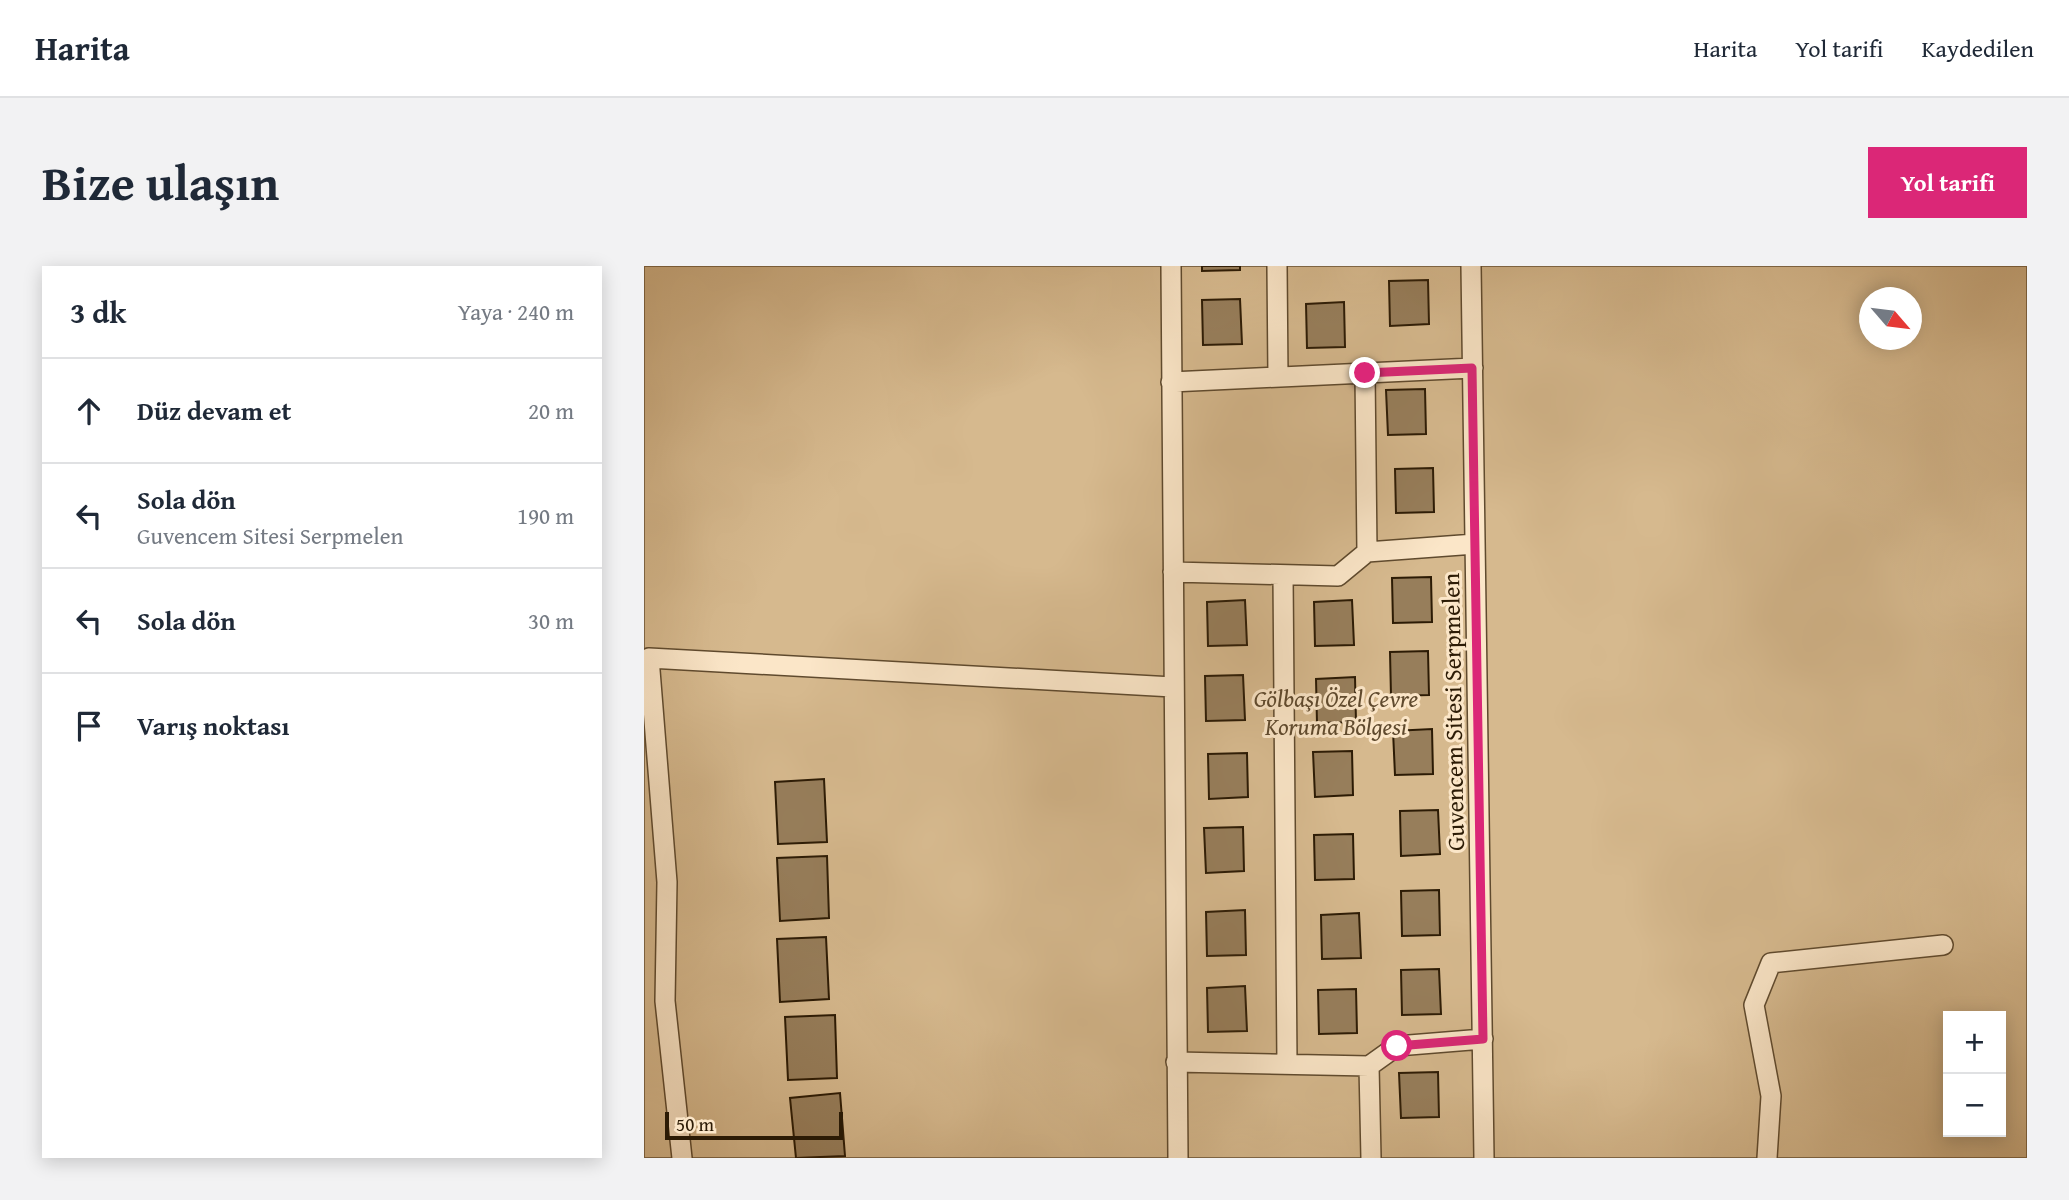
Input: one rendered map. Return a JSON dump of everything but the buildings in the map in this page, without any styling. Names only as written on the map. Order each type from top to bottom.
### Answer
[{"type":"street","points":[[1171,266],[1178,1158]]},
{"type":"street","points":[[1277,266],[1278,377]]},
{"type":"street","name":"Guvencem Sitesi Serpmelen","points":[[1471,266],[1484,1158]]},
{"type":"street","points":[[1171,382],[1472,368]]},
{"type":"street","points":[[1365,373],[1367,552]]},
{"type":"street","points":[[1172,572],[1338,576],[1367,552],[1475,544]]},
{"type":"street","points":[[1283,575],[1287,1064]]},
{"type":"street","points":[[682,1158],[665,1001],[667,882],[649,657],[1173,687]]},
{"type":"street","points":[[1767,1158],[1771,1096],[1754,1005],[1771,963],[1943,946]]},
{"type":"street","points":[[1176,1062],[1369,1066],[1397,1046],[1483,1039]]},
{"type":"street","points":[[1369,1066],[1371,1158]]},
{"type":"green space","name":"Gölbaşı Özel Çevre Koruma Bölgesi","points":[[644,266],[2027,266],[2027,1158],[644,1158]]},
{"type":"route","points":[[1365,373],[1472,368],[1483,1039],[1397,1046]]}]
